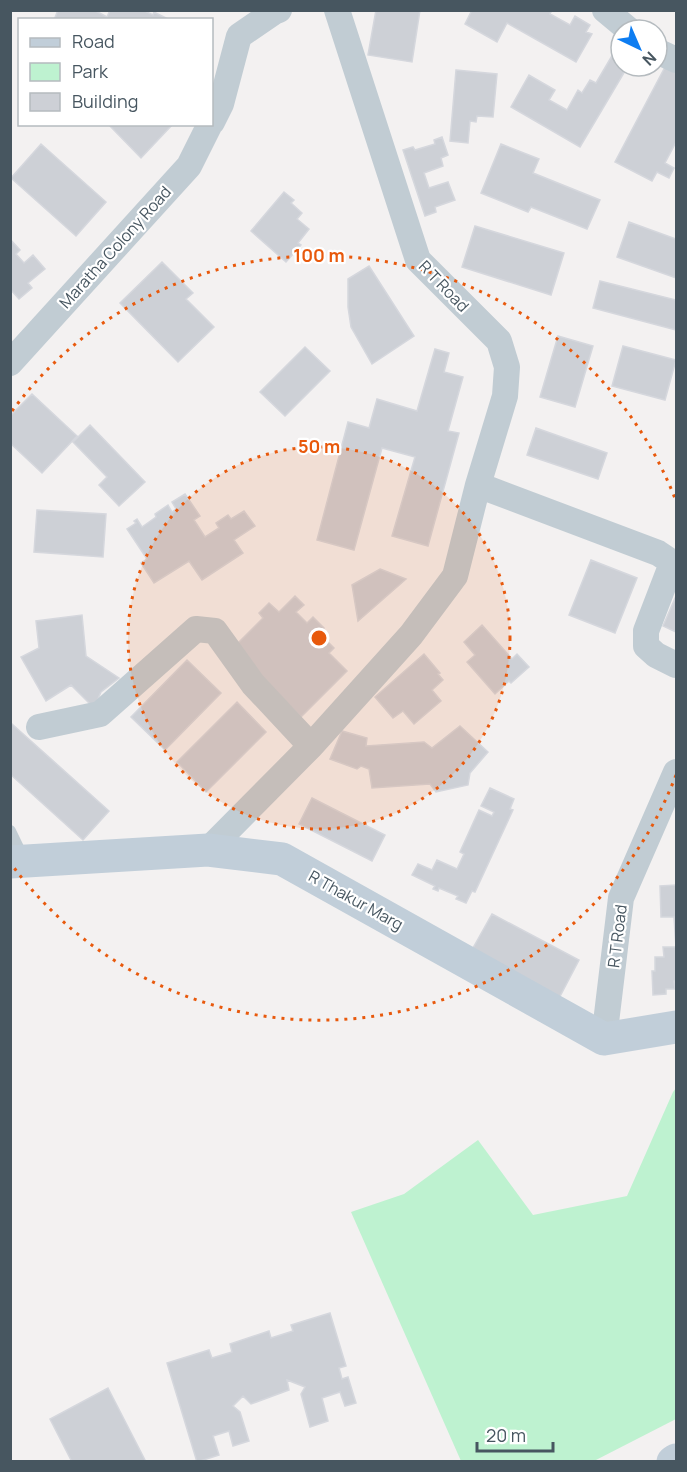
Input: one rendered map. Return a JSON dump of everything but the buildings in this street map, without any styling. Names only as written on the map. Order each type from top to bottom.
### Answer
[{"type":"street","name":"R T Road","points":[[310,746],[411,635],[455,576],[478,485],[505,396],[507,367],[499,341],[418,260],[337,10]]},
{"type":"street","name":"Maratha Colony Road","points":[[213,119],[221,104],[239,36],[277,11]]},
{"type":"street","name":"Maratha Colony Road","points":[[10,363],[189,166],[209,126]]},
{"type":"street","points":[[478,485],[658,553],[667,559],[670,566],[646,631],[646,646],[656,655],[676,665]]},
{"type":"street","points":[[39,727],[100,714],[196,629],[214,630],[253,684],[310,746],[208,850]]},
{"type":"street","name":"R T Road","points":[[604,1040],[621,898],[676,772]]},
{"type":"street","name":"R Thakur Marg","points":[[17,862],[208,850],[282,859],[604,1040]]},
{"type":"street","points":[[604,1040],[676,1027]]},
{"type":"lane","points":[[10,831],[17,862]]},
{"type":"green space","points":[[676,1088],[676,1419],[594,1461],[461,1461],[351,1212],[404,1194],[478,1140],[533,1215],[627,1196]]}]
